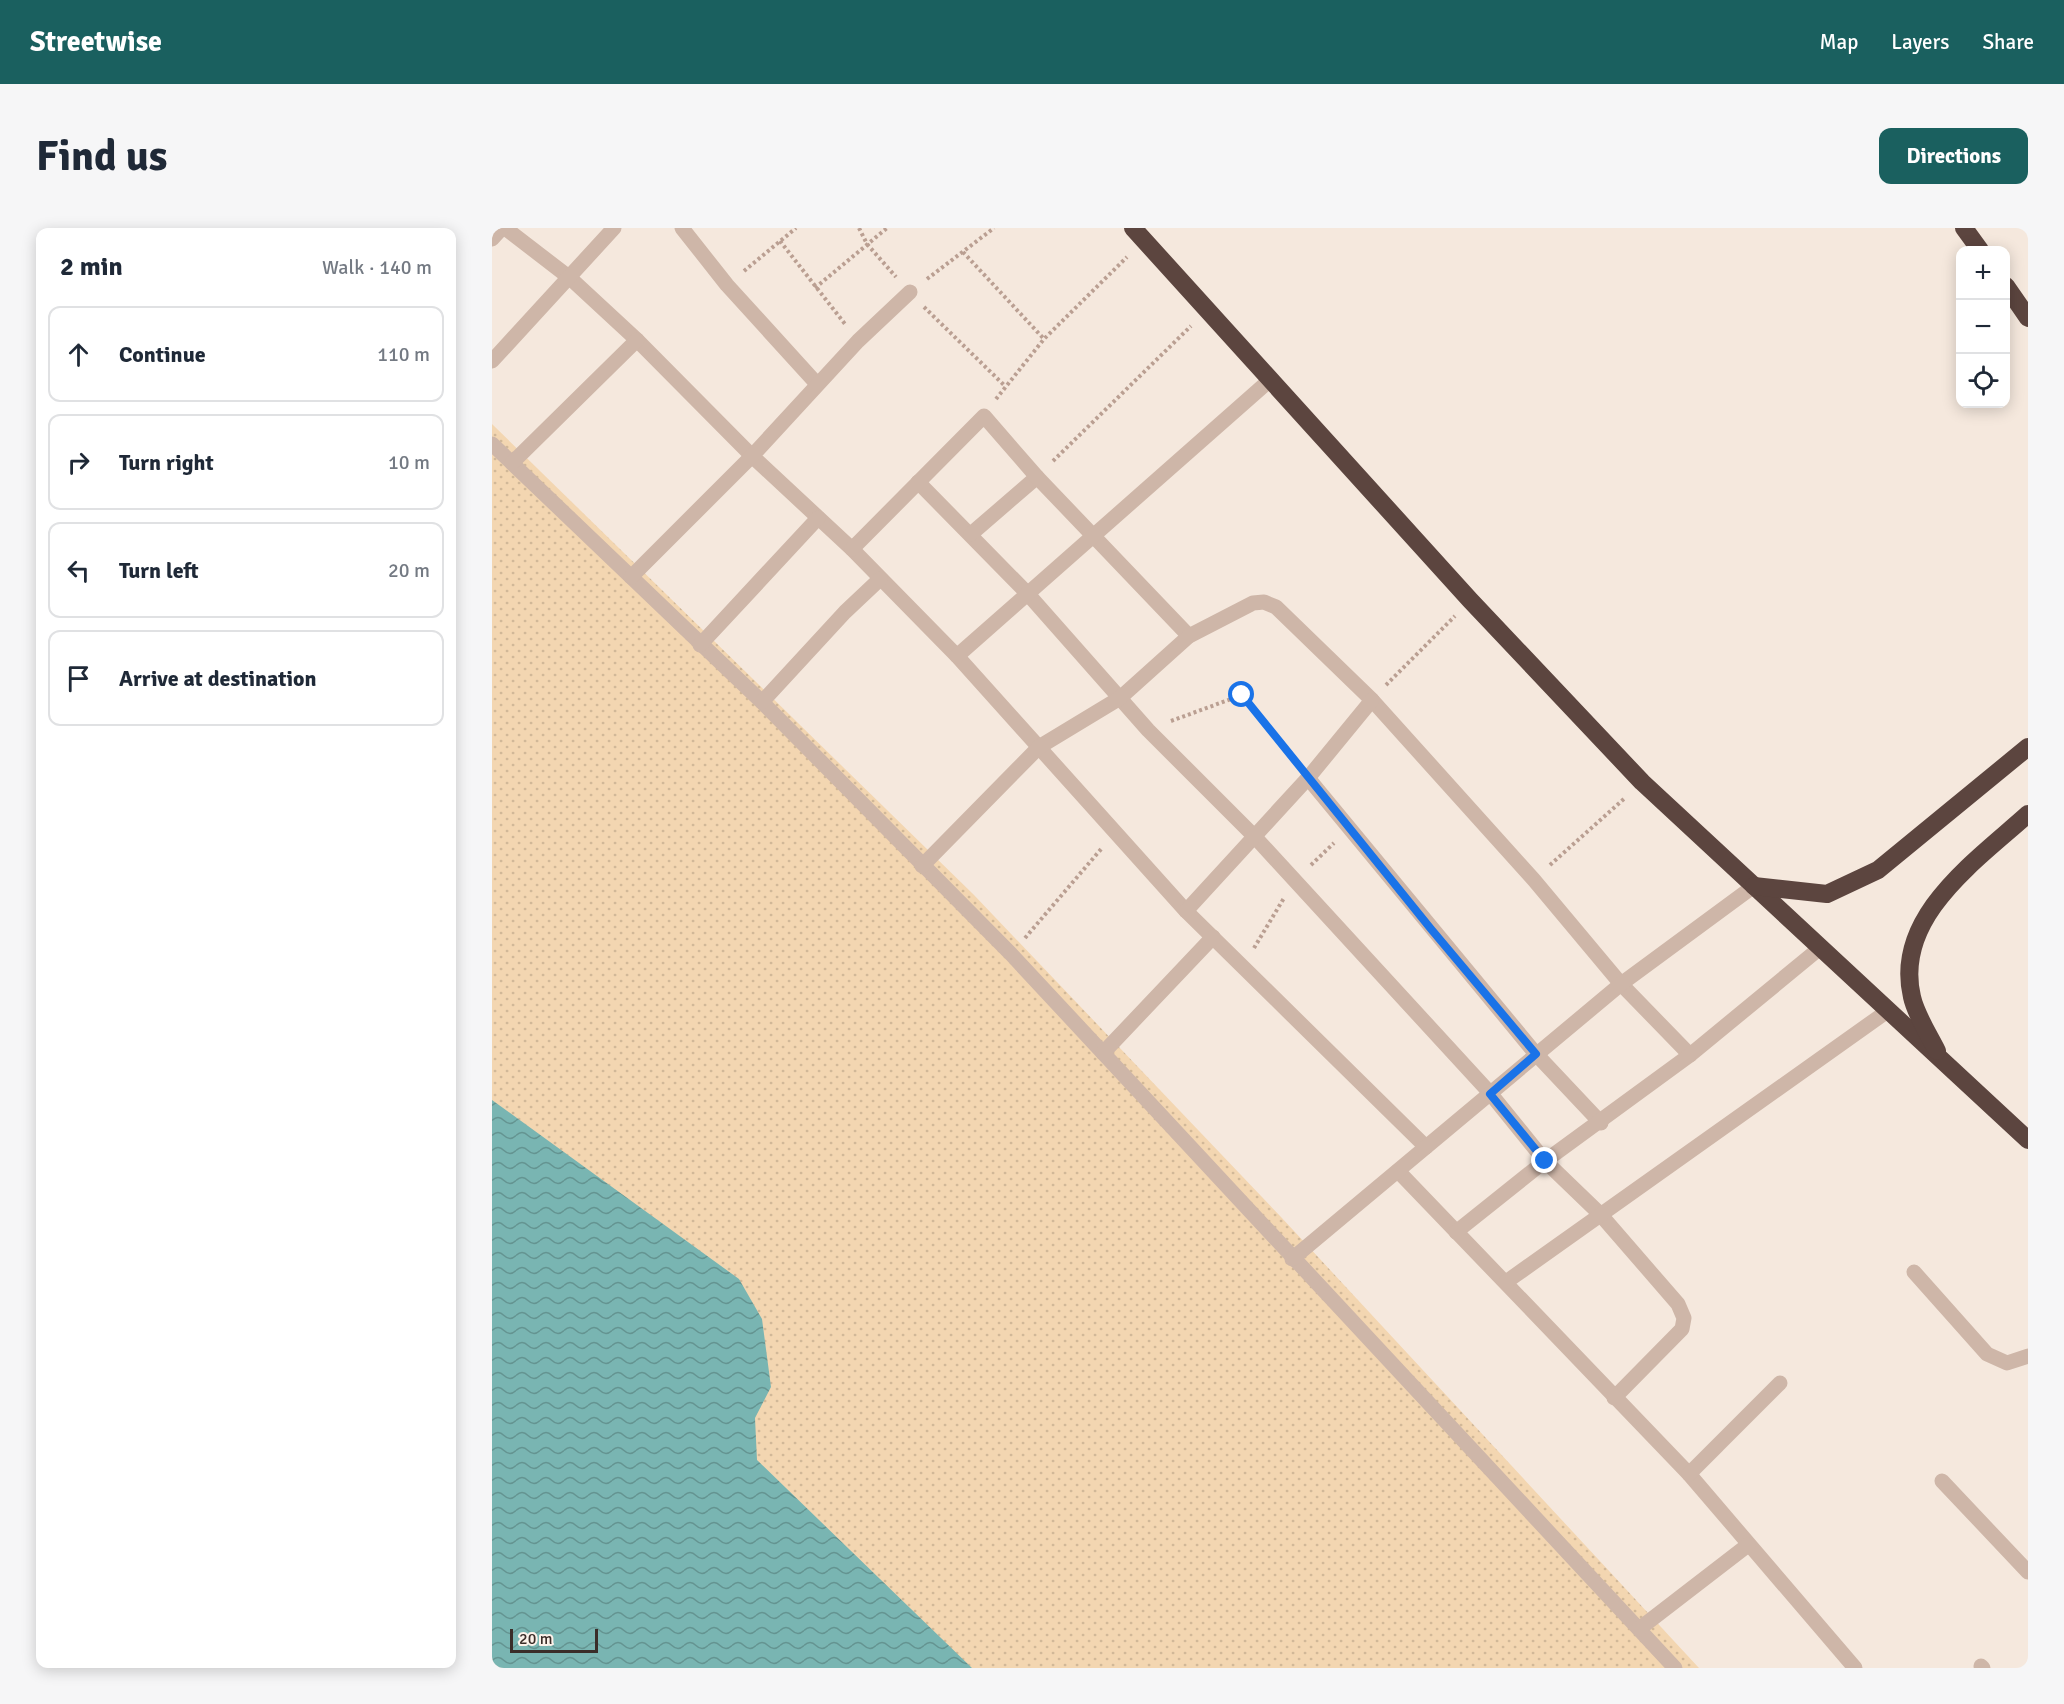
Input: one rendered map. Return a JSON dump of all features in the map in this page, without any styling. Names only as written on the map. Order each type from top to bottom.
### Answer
[{"type":"highway","points":[[1964,228],[1977,246]]},
{"type":"highway","points":[[1139,234],[1470,600],[1642,782],[2028,1140]]},
{"type":"highway","points":[[2010,292],[2028,318]]},
{"type":"highway","points":[[1754,886],[1827,894],[1878,870],[2028,747]]},
{"type":"highway","points":[[1943,1063],[1912,998],[1910,949],[1929,911],[1956,878],[2028,814]]},
{"type":"street","points":[[492,239],[504,228],[570,278],[637,340],[752,456],[852,549],[957,656],[1186,911],[1426,1147]]},
{"type":"street","points":[[492,361],[614,228]]},
{"type":"street","points":[[682,228],[726,285],[817,384]]},
{"type":"street","points":[[631,577],[752,456],[858,341],[910,292]]},
{"type":"street","points":[[512,463],[637,340]]},
{"type":"street","points":[[957,656],[1270,380]]},
{"type":"street","points":[[852,549],[984,416],[1037,477],[1189,636]]},
{"type":"street","points":[[492,444],[762,702],[1011,954],[1292,1259],[1675,1668]]},
{"type":"street","points":[[971,534],[1037,477]]},
{"type":"street","points":[[918,482],[1028,592],[1148,730],[1254,836],[1490,1094],[1545,1161],[1600,1214],[1678,1304],[1684,1318],[1682,1329],[1614,1398]]},
{"type":"street","points":[[700,645],[818,518]]},
{"type":"street","points":[[762,702],[845,612],[880,579]]},
{"type":"street","points":[[922,866],[1039,747],[1120,698],[1189,636],[1253,603],[1264,602],[1276,606],[1372,700],[1534,880],[1621,984],[1690,1055]]},
{"type":"street","points":[[1186,911],[1308,778],[1372,700]]},
{"type":"street","points":[[1308,778],[1536,1054],[1601,1123]]},
{"type":"street","points":[[1292,1259],[1621,984],[1754,886]]},
{"type":"street","points":[[1103,1053],[1213,938]]},
{"type":"street","points":[[1456,1232],[1545,1161],[1601,1123],[1690,1055],[1820,948]]},
{"type":"street","points":[[1506,1282],[1889,1010]]},
{"type":"street","points":[[1398,1171],[1689,1474],[1855,1668]]},
{"type":"street","points":[[1914,1272],[1988,1354],[2007,1362],[2015,1362],[2028,1356]]},
{"type":"street","points":[[1689,1474],[1780,1383]]},
{"type":"street","points":[[1941,1481],[2028,1572]]},
{"type":"street","points":[[1639,1629],[1748,1545]]},
{"type":"path","points":[[726,285],[796,228]]},
{"type":"path","points":[[859,228],[867,244],[910,292],[1005,386]]},
{"type":"path","points":[[815,288],[887,228]]},
{"type":"path","points":[[910,292],[994,228]]},
{"type":"path","points":[[984,416],[1005,386],[1044,339],[1139,234]]},
{"type":"path","points":[[780,241],[858,341]]},
{"type":"path","points":[[963,252],[1044,339]]},
{"type":"path","points":[[1037,477],[1208,310]]},
{"type":"path","points":[[1372,700],[1470,600]]},
{"type":"path","points":[[1148,730],[1242,695],[1308,778]]},
{"type":"path","points":[[1534,880],[1642,782]]},
{"type":"path","points":[[1243,966],[1294,880],[1350,828]]},
{"type":"path","points":[[1011,954],[1116,832]]},
{"type":"sand","points":[[492,424],[974,895],[1281,1217],[1699,1668],[793,1668],[492,1363]]},
{"type":"water","points":[[492,1100],[739,1279],[762,1319],[771,1387],[755,1418],[757,1460],[972,1668],[492,1668]]},
{"type":"route","points":[[1242,695],[1431,929],[1536,1054],[1490,1094],[1545,1161]]}]
